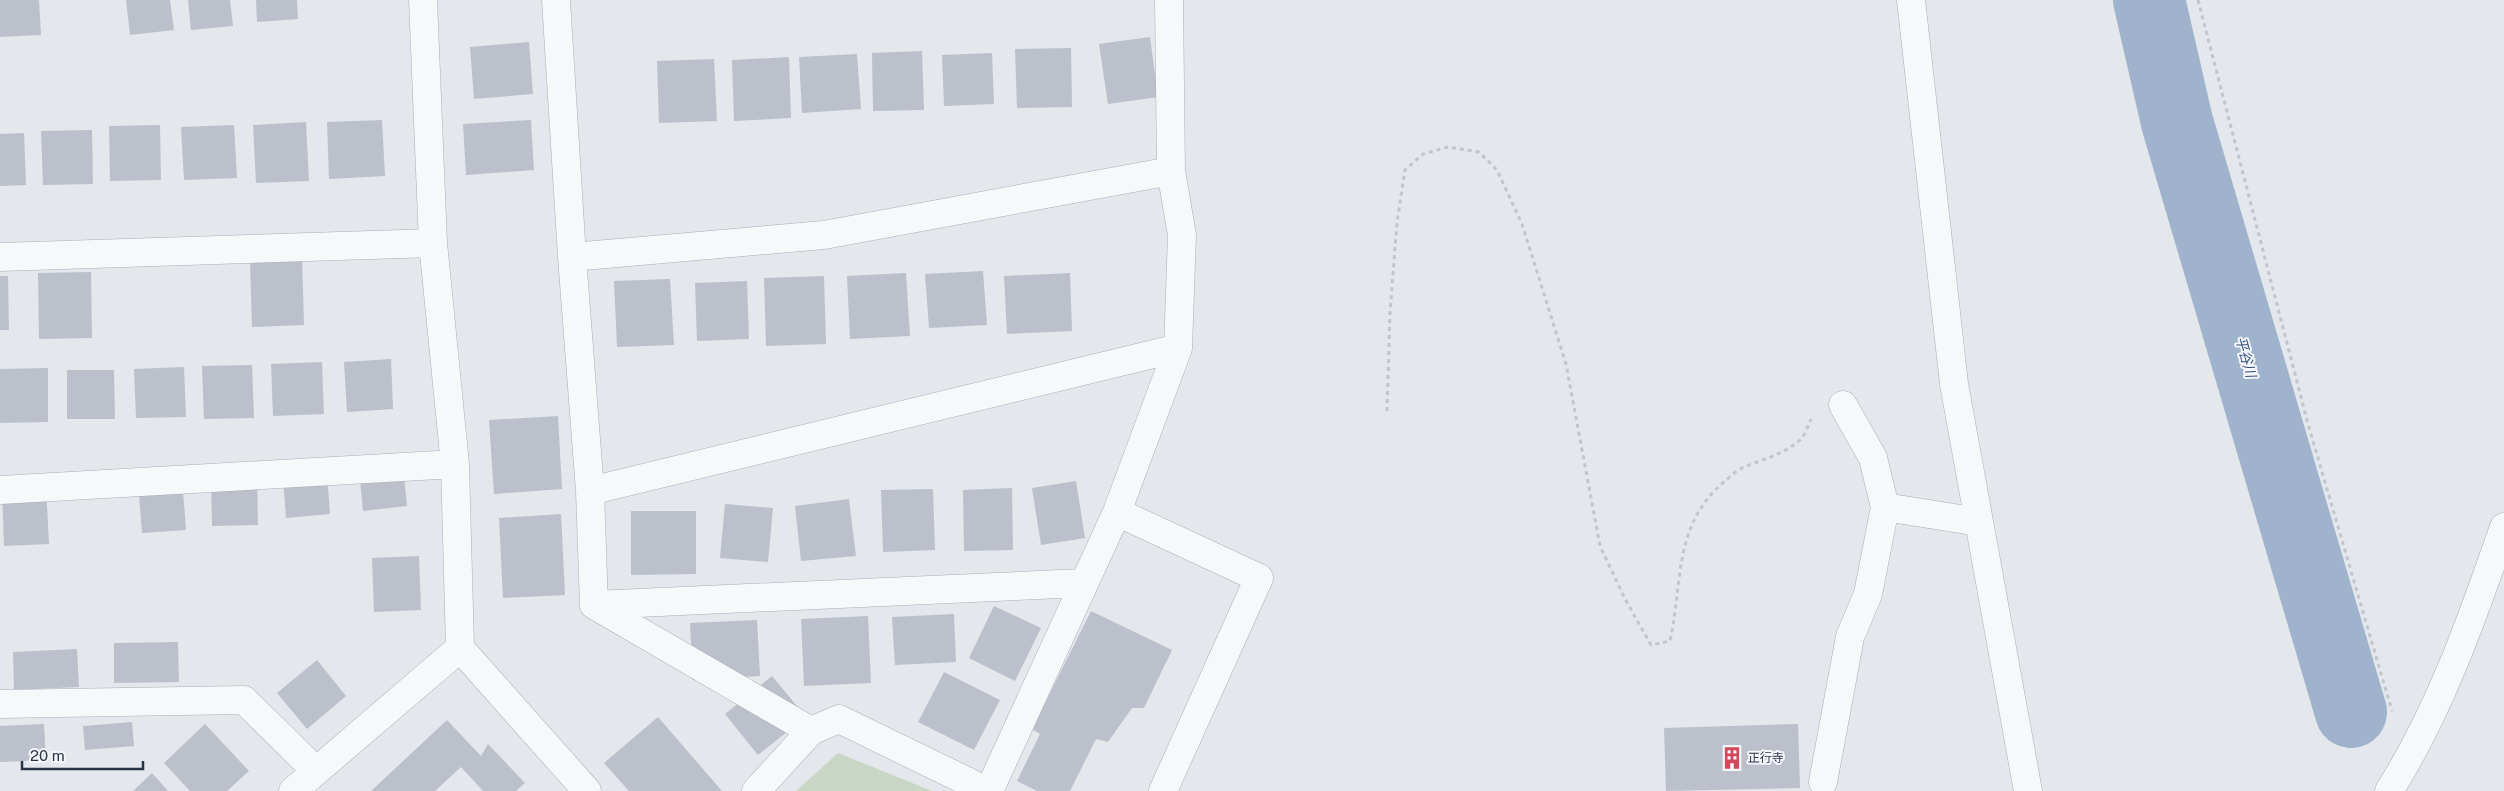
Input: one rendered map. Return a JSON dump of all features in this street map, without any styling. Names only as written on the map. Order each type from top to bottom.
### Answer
[{"type":"street","points":[[423,0],[433,243],[455,464],[460,648],[587,791]]},
{"type":"street","points":[[556,0],[572,258],[590,491],[594,605]]},
{"type":"street","points":[[756,791],[811,731],[839,719],[988,791],[1117,512],[1178,348],[1182,236],[1172,171],[1169,0]]},
{"type":"street","points":[[1911,0],[1954,384],[2028,791]]},
{"type":"street","points":[[572,258],[824,234],[1172,171]]},
{"type":"street","points":[[0,257],[433,243]]},
{"type":"street","points":[[590,491],[1178,348]]},
{"type":"street","points":[[1822,782],[1850,637],[1868,594],[1885,507],[1873,458],[1843,405]]},
{"type":"street","points":[[0,490],[455,464]]},
{"type":"street","points":[[1885,507],[1979,522]]},
{"type":"street","points":[[1117,512],[1259,578],[1163,791]]},
{"type":"street","points":[[2388,791],[2407,762],[2470,626],[2504,526]]},
{"type":"street","points":[[594,605],[1083,583]]},
{"type":"street","points":[[594,605],[811,731]]},
{"type":"street","points":[[293,791],[315,770],[460,648]]},
{"type":"street","points":[[0,704],[244,700],[315,770]]},
{"type":"path","points":[[2198,0],[2308,424],[2407,762]]},
{"type":"path","points":[[1387,411],[1390,313],[1397,222],[1405,170],[1424,154],[1448,147],[1479,152],[1497,170],[1522,224],[1566,364],[1600,546],[1624,599],[1651,645],[1670,641],[1677,612],[1678,577],[1683,547],[1692,522],[1709,494],[1740,468],[1772,458],[1801,439],[1816,410],[1843,405]]},
{"type":"green space","points":[[838,753],[932,791],[796,791]]},
{"type":"building","points":[[0,0],[39,0],[41,35],[0,37]]},
{"type":"building","points":[[126,0],[170,0],[174,30],[130,35]]},
{"type":"building","points":[[188,0],[230,0],[233,26],[191,30]]},
{"type":"building","points":[[256,0],[297,0],[298,19],[257,22]]},
{"type":"building","points":[[1150,37],[1158,97],[1108,104],[1099,44]]},
{"type":"building","points":[[529,42],[533,94],[474,99],[470,47]]},
{"type":"building","points":[[1071,48],[1072,107],[1017,108],[1015,49]]},
{"type":"building","points":[[922,51],[924,110],[873,111],[872,53]]},
{"type":"building","points":[[992,53],[994,104],[944,106],[942,55]]},
{"type":"building","points":[[857,54],[861,109],[802,113],[799,57]]},
{"type":"building","points":[[789,57],[791,118],[734,121],[732,60]]},
{"type":"building","points":[[714,59],[717,121],[659,123],[657,61]]},
{"type":"building","points":[[382,120],[385,176],[329,179],[327,122]]},
{"type":"building","points":[[531,120],[534,170],[466,175],[463,124]]},
{"type":"building","points":[[306,122],[309,181],[256,183],[253,125]]},
{"type":"building","points":[[160,125],[161,180],[110,181],[109,126]]},
{"type":"building","points":[[234,125],[237,178],[184,180],[181,127]]},
{"type":"building","points":[[92,130],[93,184],[43,185],[41,131]]},
{"type":"building","points":[[24,133],[26,185],[0,186],[0,134]]},
{"type":"building","points":[[302,258],[304,325],[252,327],[250,260]]},
{"type":"building","points":[[983,271],[987,325],[929,328],[925,274]]},
{"type":"building","points":[[91,272],[92,338],[39,339],[38,273]]},
{"type":"building","points":[[906,273],[910,336],[850,339],[847,276]]},
{"type":"building","points":[[1070,273],[1072,331],[1007,334],[1004,276]]},
{"type":"building","points":[[0,276],[8,276],[9,330],[0,330]]},
{"type":"building","points":[[824,276],[826,344],[766,346],[764,278]]},
{"type":"building","points":[[670,279],[674,345],[617,347],[614,281]]},
{"type":"building","points":[[747,281],[749,339],[697,341],[695,283]]},
{"type":"building","points":[[391,359],[393,409],[347,412],[344,362]]},
{"type":"building","points":[[322,362],[324,414],[273,416],[271,364]]},
{"type":"building","points":[[252,365],[254,418],[204,419],[202,366]]},
{"type":"building","points":[[184,367],[186,417],[136,418],[134,369]]},
{"type":"building","points":[[48,368],[48,422],[0,423],[0,369]]},
{"type":"building","points":[[67,370],[114,370],[115,419],[67,419]]},
{"type":"building","points":[[558,416],[562,489],[494,494],[489,420]]},
{"type":"building","points":[[403,466],[407,506],[363,511],[359,470]]},
{"type":"building","points":[[327,474],[330,514],[286,518],[283,478]]},
{"type":"building","points":[[257,475],[258,525],[212,526],[211,476]]},
{"type":"building","points":[[182,478],[186,530],[142,533],[138,481]]},
{"type":"building","points":[[1076,481],[1085,538],[1041,545],[1032,488]]},
{"type":"building","points":[[46,486],[49,544],[4,546],[2,487]]},
{"type":"building","points":[[1012,488],[1013,550],[964,551],[963,490]]},
{"type":"building","points":[[933,489],[935,550],[883,552],[881,490]]},
{"type":"building","points":[[849,499],[856,556],[801,561],[795,506]]},
{"type":"building","points":[[725,504],[773,508],[768,562],[720,558]]},
{"type":"building","points":[[631,511],[696,511],[696,574],[631,575]]},
{"type":"building","points":[[561,514],[565,595],[503,598],[499,518]]},
{"type":"building","points":[[419,556],[421,610],[374,612],[372,558]]},
{"type":"building","points":[[994,606],[1041,628],[1015,681],[969,658]]},
{"type":"building","points":[[1091,611],[1172,650],[1144,708],[1132,708],[1108,742],[1096,739],[1070,791],[1037,791],[1017,781],[1040,734],[1032,729]]},
{"type":"building","points":[[954,614],[956,662],[895,665],[892,617]]},
{"type":"building","points":[[868,616],[871,683],[804,686],[801,619]]},
{"type":"building","points":[[757,620],[760,676],[693,680],[690,623]]},
{"type":"building","points":[[178,642],[179,682],[114,683],[114,643]]},
{"type":"building","points":[[77,649],[79,687],[14,690],[13,652]]},
{"type":"building","points":[[317,660],[346,696],[307,729],[277,693]]},
{"type":"building","points":[[944,672],[1000,700],[974,750],[918,722]]},
{"type":"building","points":[[772,676],[806,717],[758,755],[725,714]]},
{"type":"building","points":[[658,717],[722,791],[629,791],[604,763]]},
{"type":"building","points":[[447,720],[481,756],[488,744],[525,783],[516,791],[483,791],[461,767],[435,791],[371,791]]},
{"type":"building","points":[[132,722],[134,746],[85,750],[83,726]]},
{"type":"building","points":[[44,724],[46,760],[0,762],[0,726]]},
{"type":"building","points":[[205,724],[249,771],[227,791],[190,791],[164,763]]},
{"type":"building","name":"正行寺","points":[[1798,724],[1800,788],[1666,791],[1664,728]]},
{"type":"building","points":[[152,773],[168,791],[133,791]]},
{"type":"waterway","name":"平谷川","points":[[2149,0],[2177,122],[2351,712]]},
{"type":"place","name":"正行寺","points":[[1732,758]]}]
